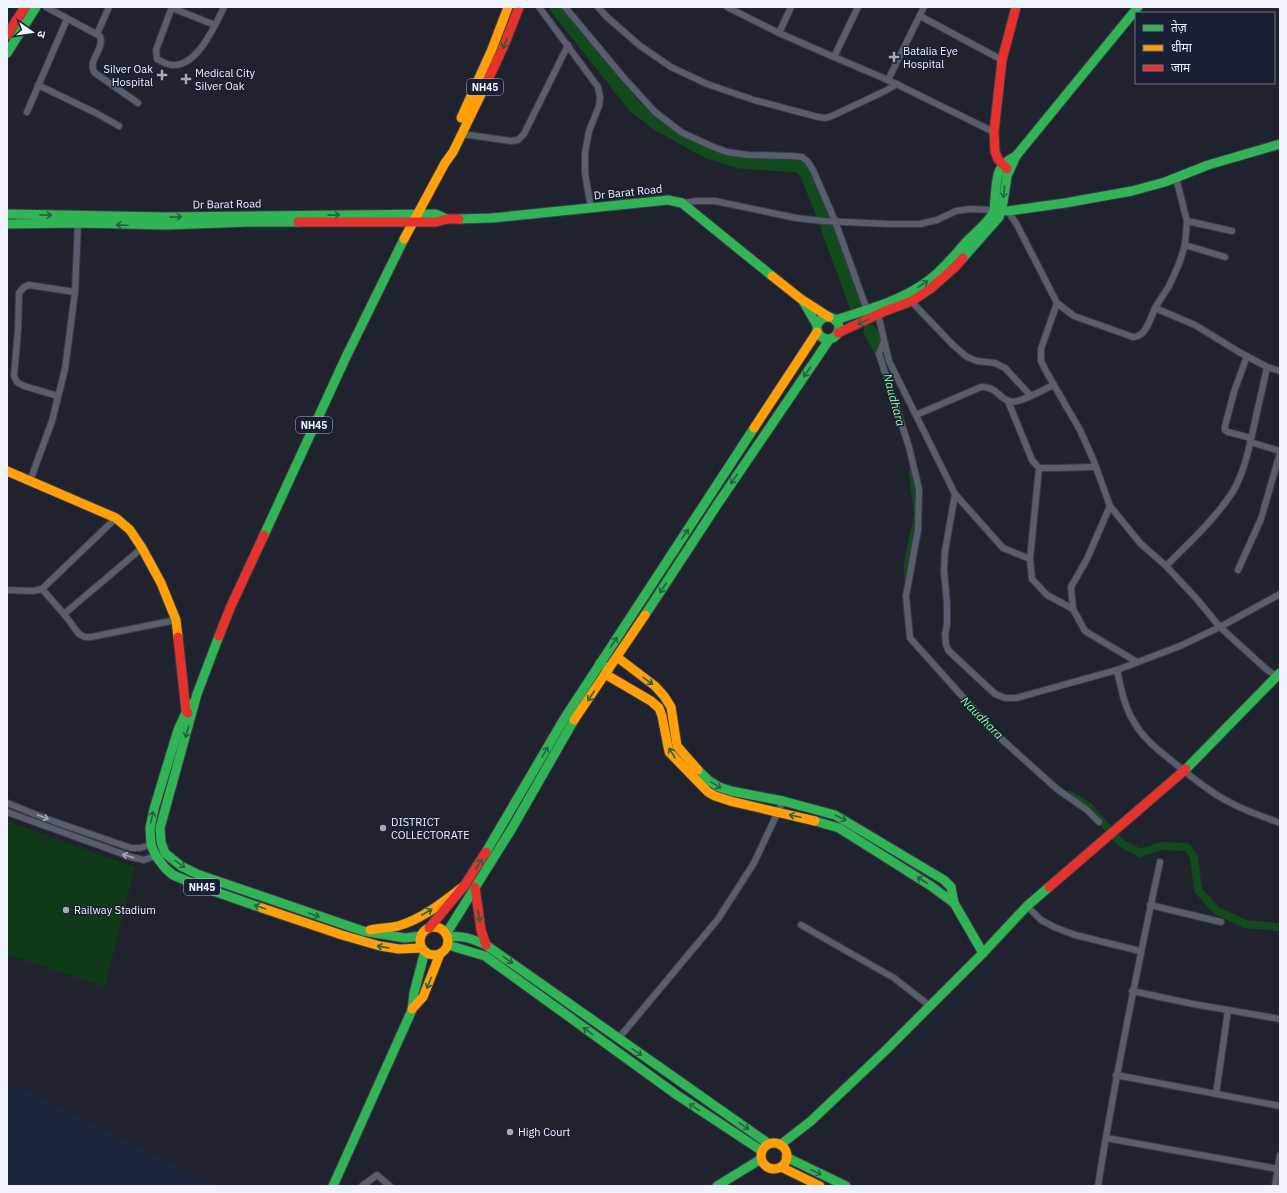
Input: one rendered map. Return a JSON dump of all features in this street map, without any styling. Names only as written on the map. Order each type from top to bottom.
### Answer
[{"type":"main road","points":[[7,34],[25,7]]},
{"type":"main road","points":[[7,53],[36,7]]},
{"type":"main road","name":"NH45","points":[[444,163],[446,152],[488,60],[508,7]]},
{"type":"main road","name":"NH45","points":[[421,936],[406,938],[363,931],[197,874],[181,866],[165,853],[161,842],[160,828],[164,807],[189,714],[231,606],[324,405],[417,214],[444,163],[453,152],[462,134],[505,43],[518,7]]},
{"type":"main road","points":[[1005,167],[998,159],[995,152],[994,132],[1002,60],[1016,7]]},
{"type":"main road","points":[[1001,210],[996,181],[997,172],[1005,167],[1009,159],[1016,156],[1138,7]]},
{"type":"main road","points":[[333,1186],[412,1010],[423,997],[440,954],[446,949],[447,939],[475,887],[511,830],[572,723],[659,594],[718,502],[829,340],[838,333],[909,298],[944,266],[975,233],[1001,210],[1066,203],[1132,191],[1165,182],[1208,165],[1280,144]]},
{"type":"main road","name":"Dr Barat Road","points":[[7,224],[78,223],[167,226],[249,222],[413,223],[436,222],[447,219],[492,218],[668,200],[682,203]]},
{"type":"main road","points":[[682,203],[801,299],[832,318],[839,326],[838,333]]},
{"type":"main road","name":"Dr Barat Road","points":[[7,214],[166,218],[436,214],[447,219]]},
{"type":"main road","points":[[412,1010],[423,950],[421,936],[464,886],[481,860],[564,719],[817,329],[822,319],[868,310],[909,298]]},
{"type":"main road","points":[[801,299],[822,338],[829,340]]},
{"type":"main road","points":[[7,471],[116,518],[130,530],[142,548],[161,583],[176,620],[189,714]]},
{"type":"main road","points":[[617,657],[655,686],[664,696],[671,707],[677,746],[708,780],[719,787],[731,791],[783,801],[835,815],[944,880],[951,887],[954,903],[982,953]]},
{"type":"main road","points":[[600,663],[607,672],[651,701],[659,708],[669,752],[708,792],[724,800],[826,823],[839,828],[931,886],[954,903]]},
{"type":"main road","points":[[780,1145],[811,1121],[887,1049],[1027,906],[1184,771],[1279,676]]},
{"type":"main road","name":"NH45","points":[[189,714],[178,730],[154,809],[150,828],[151,845],[156,856],[165,868],[173,875],[202,887],[342,935],[380,946],[399,949],[423,950],[432,955],[440,954]]},
{"type":"main road","points":[[363,931],[400,925],[417,918],[434,908],[464,886]]},
{"type":"main road","points":[[475,887],[486,945]]},
{"type":"main road","points":[[429,928],[441,928],[447,939],[485,956],[761,1155],[762,1162],[767,1167],[774,1169],[781,1167],[786,1161],[785,1150],[777,1143],[769,1144],[766,1146],[761,1155],[717,1186]]},
{"type":"main road","points":[[447,939],[455,936],[465,936],[486,945],[769,1144]]},
{"type":"main road","points":[[786,1157],[846,1186]]},
{"type":"main road","points":[[781,1167],[820,1186]]},
{"type":"street","points":[[46,7],[100,36],[102,40],[92,65],[92,69],[95,73],[138,103]]},
{"type":"street","points":[[97,34],[109,7]]},
{"type":"street","points":[[215,25],[172,8],[156,50],[157,59],[171,65],[182,63],[195,55],[206,43],[215,25],[224,7]]},
{"type":"street","points":[[539,7],[598,87],[600,97],[599,106],[589,131],[584,153],[585,173],[591,208]]},
{"type":"street","points":[[565,7],[654,112],[682,132],[727,152],[748,155],[792,156],[802,158],[808,162],[813,170],[835,222],[868,310]]},
{"type":"street","points":[[598,7],[607,17],[639,45],[671,67],[707,84],[754,100],[818,117],[825,118],[832,116],[886,91],[897,84]]},
{"type":"street","points":[[727,7],[779,33],[897,84],[994,132]]},
{"type":"street","points":[[779,33],[791,7]]},
{"type":"street","points":[[834,57],[858,7]]},
{"type":"street","points":[[888,80],[924,7]]},
{"type":"street","points":[[920,16],[1002,60]]},
{"type":"street","points":[[26,112],[67,19]]},
{"type":"street","points":[[462,134],[511,141],[518,140],[524,134],[568,45]]},
{"type":"street","points":[[38,85],[96,113],[119,126]]},
{"type":"street","points":[[682,203],[715,201],[796,218],[835,222],[889,224],[920,224],[937,220],[956,211],[970,209],[1001,210],[1017,225],[1057,302],[1074,316],[1133,337],[1138,337],[1143,333],[1168,286],[1179,264],[1185,245],[1187,221],[1176,178]]},
{"type":"street","points":[[1187,221],[1232,231]]},
{"type":"street","points":[[30,481],[52,421],[65,369],[75,292],[78,223]]},
{"type":"street","points":[[1185,245],[1225,258]]},
{"type":"street","points":[[58,396],[24,386],[17,382],[14,376],[20,293],[24,287],[29,285],[75,292]]},
{"type":"street","points":[[909,298],[953,345],[967,357],[977,361],[995,363],[1005,368],[1031,396]]},
{"type":"street","points":[[1057,302],[1041,349],[1041,361],[1080,430],[1096,467],[1110,506],[1140,543],[1166,566],[1220,627],[1257,662],[1279,676]]},
{"type":"street","points":[[1155,308],[1196,325],[1247,356],[1268,367],[1280,371]]},
{"type":"street","points":[[878,314],[889,361],[955,494],[1003,548],[1030,559]]},
{"type":"street","points":[[884,341],[879,354],[909,447],[919,489],[918,530],[906,596],[910,638],[997,735],[1057,789],[1087,810],[1099,822]]},
{"type":"street","points":[[1238,570],[1261,519],[1280,452],[1225,430],[1234,392],[1247,356]]},
{"type":"street","points":[[1166,566],[1218,512],[1232,492],[1242,470],[1251,440],[1268,367]]},
{"type":"street","points":[[1008,401],[1014,402],[1054,385]]},
{"type":"street","points":[[916,415],[981,387],[988,387],[1008,401],[1032,460],[1039,468],[1030,559],[1032,579],[1047,595],[1073,609]]},
{"type":"street","points":[[1039,468],[1096,467]]},
{"type":"street","points":[[955,494],[944,551],[947,603],[947,625],[945,634],[946,645],[949,651],[995,694],[1005,698],[1016,698],[1117,670],[1180,646],[1220,627],[1280,594]]},
{"type":"street","points":[[1110,506],[1087,559],[1070,587],[1073,609],[1085,631],[1137,662]]},
{"type":"street","points":[[7,590],[33,591],[42,588],[116,518]]},
{"type":"street","points":[[64,614],[142,548]]},
{"type":"street","points":[[42,588],[79,634],[84,636],[91,637],[176,620]]},
{"type":"street","points":[[1117,670],[1124,699],[1133,721],[1143,734],[1161,752],[1209,790],[1230,803],[1280,823]]},
{"type":"street","points":[[618,1039],[718,919],[754,863],[783,801]]},
{"type":"street","points":[[7,803],[47,819],[131,848],[140,848],[161,842]]},
{"type":"street","points":[[7,812],[131,858],[144,860],[165,853]]},
{"type":"street","points":[[1098,1186],[1116,1075],[1132,991],[1160,862]]},
{"type":"street","points":[[1150,904],[1221,922]]},
{"type":"street","points":[[1027,906],[1041,920],[1054,927],[1140,951]]},
{"type":"street","points":[[801,925],[894,978],[930,1006]]},
{"type":"street","points":[[1132,991],[1280,1019]]},
{"type":"street","points":[[1216,1094],[1228,1010]]},
{"type":"street","points":[[1116,1075],[1280,1106]]},
{"type":"street","points":[[1106,1138],[1279,1170]]},
{"type":"street","points":[[1275,1186],[1279,1170],[1280,1155]]},
{"type":"street","points":[[362,1186],[377,1175],[390,1186]]},
{"type":"shaded area","points":[[7,1080],[214,1186],[7,1186]]},
{"type":"green space","name":"Railway Stadium","points":[[7,821],[135,867],[105,987],[7,954]]},
{"type":"waterway","points":[[556,7],[634,106],[657,124],[708,152],[740,162],[800,166],[806,173],[823,215]]},
{"type":"waterway","points":[[827,227],[856,306]]},
{"type":"waterway","points":[[870,331],[881,352]]},
{"type":"waterway","name":"Naudhara","points":[[908,579],[908,563],[918,515],[913,472]]},
{"type":"waterway","name":"Naudhara","points":[[1070,795],[1089,807],[1121,843],[1140,853],[1161,846],[1187,847],[1194,857],[1198,890],[1217,911],[1245,924],[1280,927]]},
{"type":"traffic: fast","points":[[7,53],[36,7]]},
{"type":"traffic: fast","points":[[963,258],[999,217],[1003,203],[1007,176],[1016,156],[1138,7]]},
{"type":"traffic: fast","points":[[995,210],[1008,211],[1132,191],[1165,182],[1208,165],[1280,144]]},
{"type":"traffic: fast","points":[[835,320],[893,300],[915,290],[937,274],[992,215],[994,211],[998,173],[1004,164],[1016,156]]},
{"type":"traffic: fast","points":[[459,219],[492,218],[668,200],[682,203],[772,276]]},
{"type":"traffic: fast","points":[[7,214],[166,217],[436,214],[447,219]]},
{"type":"traffic: fast","points":[[7,224],[78,223],[167,225],[298,222]]},
{"type":"traffic: fast","points":[[264,535],[346,357],[404,239]]},
{"type":"traffic: fast","points":[[803,301],[817,325]]},
{"type":"traffic: fast","points":[[828,317],[836,320],[839,328],[836,336],[828,339],[820,336],[817,328],[820,320],[828,317]]},
{"type":"traffic: fast","points":[[645,615],[719,502],[829,340]]},
{"type":"traffic: fast","points":[[486,852],[564,719],[754,428]]},
{"type":"traffic: fast","points":[[219,636],[197,694],[160,828],[161,842],[165,853],[181,866],[197,874],[363,931],[405,938],[421,936]]},
{"type":"traffic: fast","points":[[600,663],[609,669]]},
{"type":"traffic: fast","points":[[1186,769],[1280,673]]},
{"type":"traffic: fast","points":[[190,704],[178,730],[154,809],[150,828],[151,845],[156,856],[165,868],[173,875],[262,908]]},
{"type":"traffic: fast","points":[[446,934],[511,830],[574,720]]},
{"type":"traffic: fast","points":[[698,770],[708,780],[719,787],[731,791],[783,801],[835,815],[944,880],[951,887],[954,903],[983,953]]},
{"type":"traffic: fast","points":[[815,821],[839,828],[931,886],[954,903]]},
{"type":"traffic: fast","points":[[780,1145],[811,1121],[887,1049],[983,953],[1027,906],[1049,887]]},
{"type":"traffic: fast","points":[[448,937],[467,938],[486,945],[769,1144]]},
{"type":"traffic: fast","points":[[448,945],[485,956],[677,1095],[762,1151]]},
{"type":"traffic: fast","points":[[333,1186],[412,1010],[414,993],[425,951]]},
{"type":"traffic: fast","points":[[786,1157],[846,1186]]},
{"type":"traffic: fast","points":[[717,1186],[761,1159]]},
{"type":"traffic: slow","points":[[461,118],[492,49],[508,7]]},
{"type":"traffic: slow","points":[[404,239],[445,163],[453,152],[488,80]]},
{"type":"traffic: slow","points":[[772,276],[801,299],[829,317]]},
{"type":"traffic: slow","points":[[754,428],[817,332]]},
{"type":"traffic: slow","points":[[7,471],[116,518],[130,530],[142,548],[161,583],[176,620],[178,637]]},
{"type":"traffic: slow","points":[[574,720],[645,615]]},
{"type":"traffic: slow","points":[[617,657],[655,686],[664,696],[671,707],[677,746],[698,770]]},
{"type":"traffic: slow","points":[[605,674],[651,701],[659,708],[669,752],[708,792],[730,801],[815,821]]},
{"type":"traffic: slow","points":[[370,930],[398,926],[416,919],[433,909],[464,886]]},
{"type":"traffic: slow","points":[[262,908],[380,946],[399,949],[422,948]]},
{"type":"traffic: slow","points":[[434,927],[444,931],[448,941],[444,951],[434,955],[424,951],[420,941],[424,931],[434,927]]},
{"type":"traffic: slow","points":[[412,1009],[423,997],[440,954]]},
{"type":"traffic: slow","points":[[774,1143],[783,1147],[787,1156],[783,1165],[774,1169],[765,1165],[761,1156],[765,1147],[774,1143]]},
{"type":"traffic: slow","points":[[781,1167],[820,1186]]},
{"type":"traffic: jam","points":[[7,35],[25,7]]},
{"type":"traffic: jam","points":[[488,80],[519,7]]},
{"type":"traffic: jam","points":[[1007,169],[998,159],[995,152],[994,132],[1002,60],[1016,7]]},
{"type":"traffic: jam","points":[[298,222],[436,222],[447,219],[459,219]]},
{"type":"traffic: jam","points":[[838,333],[885,311],[912,301],[930,289],[963,258]]},
{"type":"traffic: jam","points":[[219,636],[231,606],[264,535]]},
{"type":"traffic: jam","points":[[178,637],[186,711],[188,713]]},
{"type":"traffic: jam","points":[[1049,887],[1186,769]]},
{"type":"traffic: jam","points":[[429,928],[464,886],[486,852]]},
{"type":"traffic: jam","points":[[475,887],[481,930],[486,945]]},
{"type":"place","name":"Batalia Eye Hospital","points":[[894,57]]},
{"type":"place","name":"Silver Oak Hospital","points":[[162,75]]},
{"type":"place","name":"Medical City Silver Oak","points":[[186,79]]},
{"type":"place","name":"DISTRICT COLLECTORATE","points":[[383,828]]},
{"type":"place","name":"Railway Stadium","points":[[66,910]]},
{"type":"place","name":"High Court","points":[[510,1132]]}]
